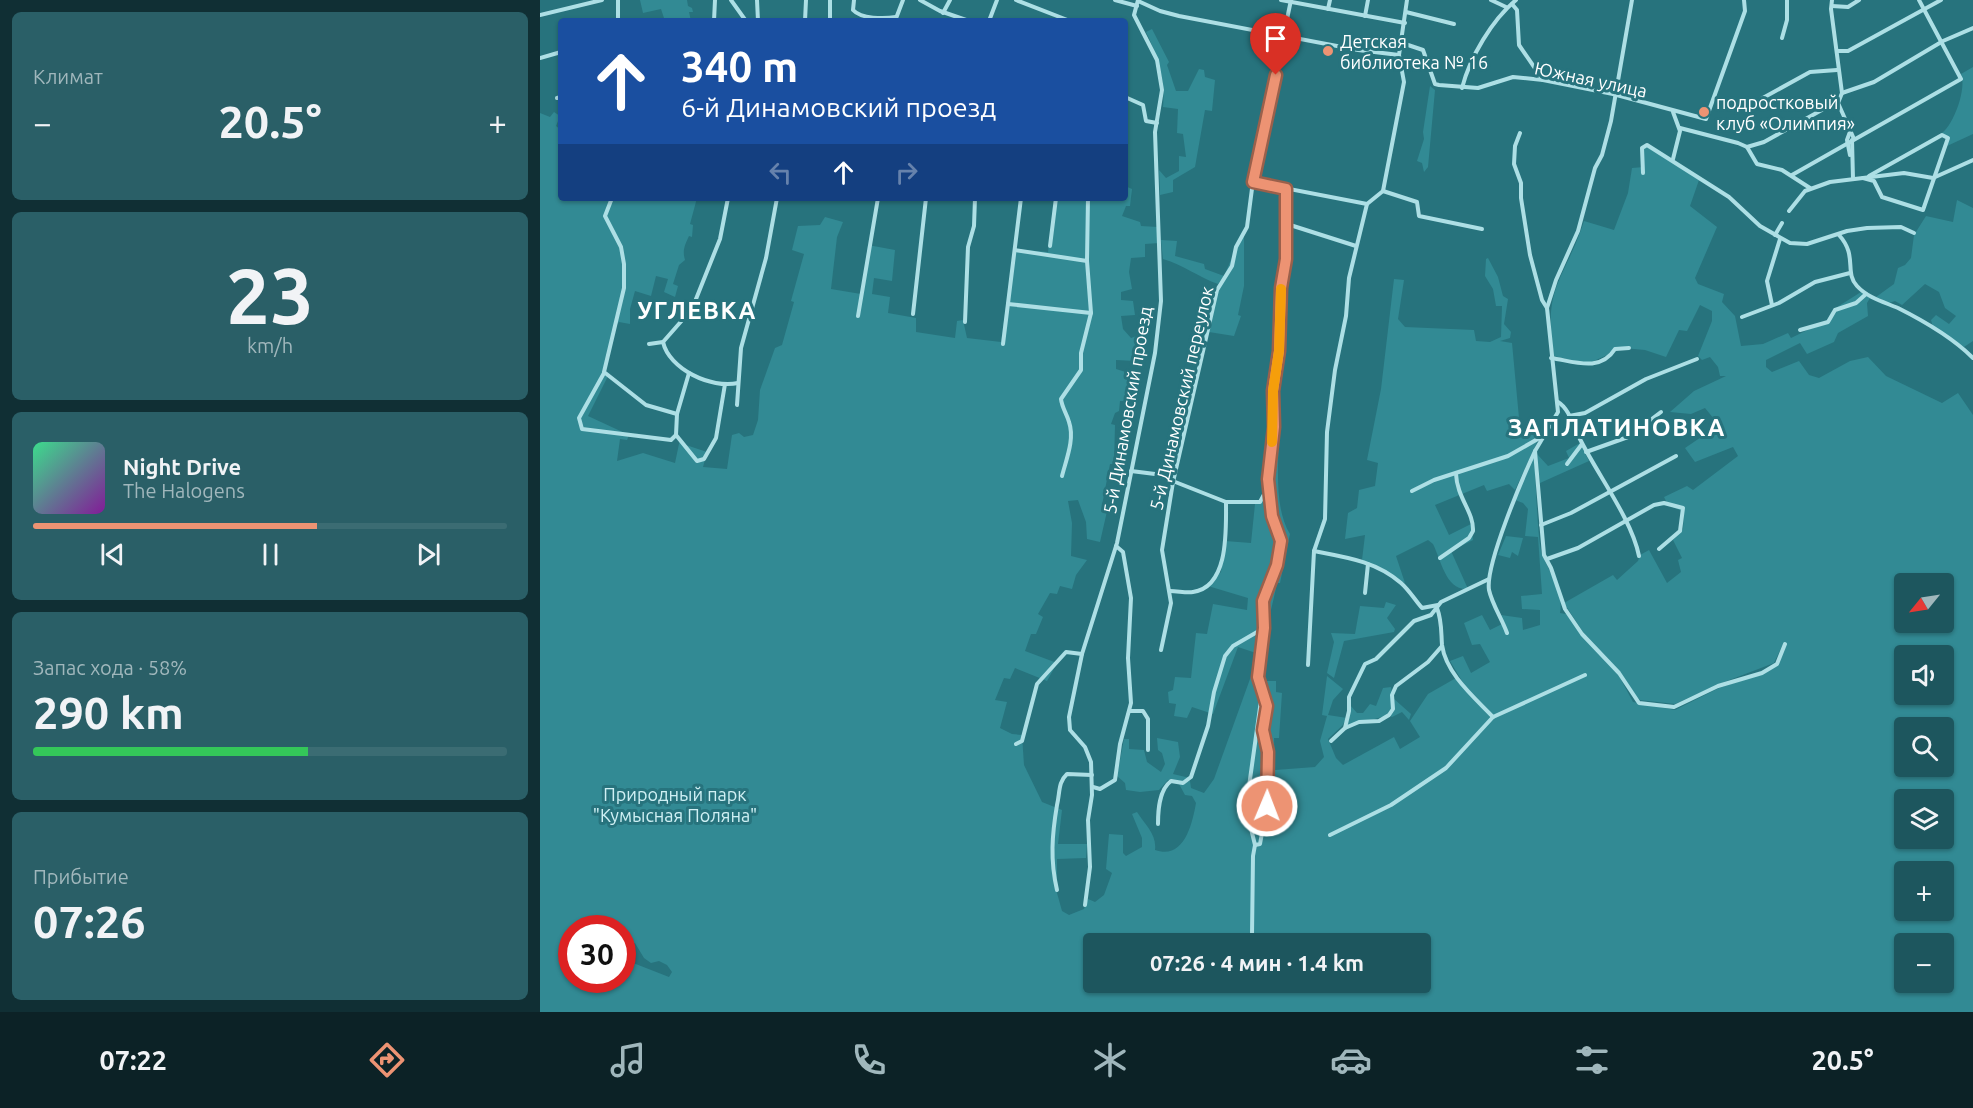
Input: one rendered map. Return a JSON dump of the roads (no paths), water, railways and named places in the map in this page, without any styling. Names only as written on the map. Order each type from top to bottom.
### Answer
[{"type":"street","points":[[540,15],[602,0]]},
{"type":"street","points":[[618,0],[618,18]]},
{"type":"street","points":[[714,18],[715,0]]},
{"type":"street","points":[[731,0],[744,18]]},
{"type":"street","points":[[757,0],[758,18]]},
{"type":"street","points":[[805,18],[806,0]]},
{"type":"street","points":[[830,0],[830,18]]},
{"type":"street","points":[[854,0],[853,10],[857,14],[880,18]]},
{"type":"street","points":[[896,18],[903,0]]},
{"type":"street","points":[[920,0],[944,13],[960,18]]},
{"type":"street","points":[[944,13],[950,0]]},
{"type":"street","points":[[990,18],[997,0]]},
{"type":"street","points":[[1016,0],[1062,18]]},
{"type":"street","points":[[1115,0],[1137,2],[1169,13],[1285,36],[1374,53],[1399,55]]},
{"type":"street","points":[[1281,0],[1405,23]]},
{"type":"street","points":[[1328,9],[1330,0]]},
{"type":"street","points":[[1365,16],[1368,0]]},
{"type":"street","points":[[1308,665],[1314,551],[1325,519],[1329,410],[1356,246],[1367,204],[1383,191],[1404,82],[1399,55],[1407,0]]},
{"type":"street","points":[[1491,0],[1506,7]]},
{"type":"street","points":[[1462,88],[1470,64],[1506,7],[1516,0]]},
{"type":"street","points":[[1507,633],[1492,597],[1489,579],[1513,501],[1535,451],[1557,416],[1558,402],[1551,358],[1547,308],[1556,280],[1582,221],[1595,168],[1602,155],[1616,95],[1632,0]]},
{"type":"street","name":"Южная улица","points":[[1402,43],[1423,50],[1435,84],[1462,88],[1484,87],[1509,77],[1544,80],[1616,95],[1706,119],[1745,11],[1744,0]]},
{"type":"street","points":[[1782,38],[1787,20],[1786,0]]},
{"type":"street","points":[[1832,0],[1838,51],[1837,70],[1842,93]]},
{"type":"street","points":[[1832,6],[1848,7],[1859,0]]},
{"type":"street","points":[[1792,175],[1961,79],[1919,0]]},
{"type":"street","points":[[1838,51],[1848,51],[1941,0]]},
{"type":"street","name":"5-й Динамовский переулок","points":[[1161,650],[1171,603],[1162,550],[1173,482],[1217,290],[1232,266],[1236,247],[1245,231],[1291,1]]},
{"type":"street","name":"5-й Динамовский проезд","points":[[1085,905],[1090,867],[1088,820],[1092,775],[1090,757],[1085,747],[1074,738],[1069,724],[1082,654],[1116,546],[1155,353],[1161,302],[1157,123],[1162,90],[1157,60],[1134,15],[1137,2]]},
{"type":"street","points":[[1512,4],[1518,10],[1520,45],[1544,80]]},
{"type":"street","points":[[1406,12],[1454,24]]},
{"type":"street","points":[[1747,147],[1764,142],[1838,100],[1842,93],[1874,82],[1941,42],[1973,28]]},
{"type":"street","points":[[540,58],[558,53]]},
{"type":"street","points":[[1761,99],[1810,72],[1837,70]]},
{"type":"street","points":[[1128,98],[1143,105],[1146,121],[1157,123]]},
{"type":"street","points":[[1838,100],[1851,129],[1850,155],[1853,179]]},
{"type":"street","points":[[1673,111],[1680,128],[1673,159]]},
{"type":"street","points":[[1680,128],[1734,141],[1747,147],[1757,164],[1775,166],[1810,188]]},
{"type":"street","points":[[1851,129],[1851,140]]},
{"type":"street","points":[[1520,133],[1515,146],[1514,164],[1521,183],[1521,198],[1530,255],[1542,300],[1547,308]]},
{"type":"street","points":[[1789,211],[1810,188],[1869,176],[1942,135],[1948,138],[1923,210],[1882,197],[1874,181],[1863,178]]},
{"type":"street","points":[[1643,173],[1644,146],[1673,159],[1729,197],[1760,226],[1780,239],[1808,244],[1854,230],[1898,227],[1914,233]]},
{"type":"street","points":[[1869,176],[1878,178],[1904,173],[1933,178],[1973,160]]},
{"type":"street","points":[[1253,182],[1367,204]]},
{"type":"street","points":[[1255,845],[1260,844],[1263,836],[1267,806],[1268,752],[1263,730],[1267,706],[1258,677],[1264,628],[1263,601],[1275,572],[1281,541],[1272,516],[1268,486],[1274,427],[1273,391],[1279,351],[1281,288],[1286,259],[1286,189]]},
{"type":"street","points":[[1383,191],[1413,199],[1417,202],[1419,216],[1482,229]]},
{"type":"street","points":[[611,201],[605,216],[623,254],[624,288],[604,372],[579,418],[582,429],[671,440],[676,435]]},
{"type":"street","points":[[649,344],[663,342],[692,309],[720,239],[727,201]]},
{"type":"street","points":[[737,405],[741,348],[766,258],[776,201]]},
{"type":"street","points":[[858,316],[877,201]]},
{"type":"street","points":[[913,314],[926,201]]},
{"type":"street","points":[[965,322],[967,253],[974,226],[975,201]]},
{"type":"street","points":[[1003,344],[1021,201]]},
{"type":"street","points":[[1050,246],[1056,201]]},
{"type":"street","points":[[1062,476],[1070,446],[1069,422],[1063,413],[1061,399],[1081,370],[1081,353],[1091,313],[1087,261],[1088,201]]},
{"type":"street","points":[[1775,235],[1782,223]]},
{"type":"street","points":[[1287,224],[1356,246]]},
{"type":"street","points":[[1839,236],[1851,253],[1850,273],[1856,285],[1866,294],[1911,315],[1973,358]]},
{"type":"street","points":[[1773,305],[1767,281],[1780,239]]},
{"type":"street","points":[[1015,250],[1087,261]]},
{"type":"street","points":[[1742,317],[1773,305],[1806,285],[1850,273]]},
{"type":"street","points":[[1800,330],[1828,322],[1835,310],[1856,303],[1866,294]]},
{"type":"street","points":[[1008,304],[1091,313]]},
{"type":"street","points":[[663,342],[668,356],[689,373],[725,384],[738,383]]},
{"type":"street","points":[[1551,358],[1587,365],[1609,355],[1616,348],[1629,348]]},
{"type":"street","points":[[1569,416],[1585,412],[1646,379],[1697,359]]},
{"type":"street","points":[[604,372],[646,405],[677,414]]},
{"type":"street","points":[[689,373],[677,414],[676,435],[697,461],[704,459],[716,438],[725,384]]},
{"type":"street","points":[[1558,402],[1569,416],[1586,452],[1609,491],[1639,556]]},
{"type":"street","points":[[1586,452],[1628,437],[1660,412]]},
{"type":"street","points":[[1412,491],[1508,456],[1543,436]]},
{"type":"street","points":[[1567,464],[1582,444]]},
{"type":"street","points":[[1535,451],[1542,550],[1565,609],[1582,634],[1619,673],[1639,703],[1674,707],[1718,686],[1762,673],[1777,664],[1785,644]]},
{"type":"street","points":[[1542,525],[1676,456]]},
{"type":"street","points":[[1131,471],[1155,474],[1226,502],[1260,502],[1268,486]]},
{"type":"street","points":[[1440,558],[1469,538],[1473,531],[1470,514],[1456,489],[1455,474]]},
{"type":"street","points":[[1170,591],[1196,591],[1219,574],[1224,550],[1226,502]]},
{"type":"street","points":[[1546,559],[1578,548],[1654,505],[1664,503],[1683,508],[1680,531],[1659,549]]},
{"type":"street","points":[[1092,787],[1100,789],[1115,780],[1120,744],[1130,711],[1128,658],[1131,598],[1123,552],[1116,546]]},
{"type":"street","points":[[1314,551],[1343,555],[1368,564],[1399,581],[1422,608],[1438,607]]},
{"type":"street","points":[[1365,593],[1368,564]]},
{"type":"street","points":[[1345,729],[1349,697],[1365,664],[1379,656],[1390,642],[1414,621],[1431,615],[1438,607],[1489,579]]},
{"type":"street","points":[[1438,607],[1443,634],[1442,646],[1454,673],[1493,717]]},
{"type":"street","points":[[1158,824],[1159,808],[1167,783],[1170,780],[1183,783],[1191,777],[1208,726],[1214,692],[1225,656],[1233,646],[1264,628]]},
{"type":"street","points":[[1331,741],[1345,729],[1362,721],[1379,721],[1389,715],[1393,709],[1392,695],[1396,686],[1428,662],[1442,646]]},
{"type":"street","points":[[1016,744],[1022,741],[1040,679],[1066,652],[1082,654]]},
{"type":"street","points":[[1330,835],[1391,805],[1446,768],[1493,717],[1585,675]]},
{"type":"street","points":[[1252,933],[1255,845],[1246,808],[1262,692]]},
{"type":"street","points":[[1130,711],[1143,711],[1147,716],[1148,750]]},
{"type":"street","points":[[1057,890],[1053,871],[1052,826],[1060,784],[1067,774],[1092,775]]},
{"type":"place","name":"Детская библиотека № 16","points":[[1328,51]]},
{"type":"place","name":"подростковый клуб «Олимпия»","points":[[1704,112]]},
{"type":"district","name":"УГЛЕВКА","points":[[697,310]]},
{"type":"district","name":"ЗАПЛАТИНОВКА","points":[[1617,427]]},
{"type":"park label","name":"Природный парк \"Кумысная Поляна\"","points":[[675,804]]}]
